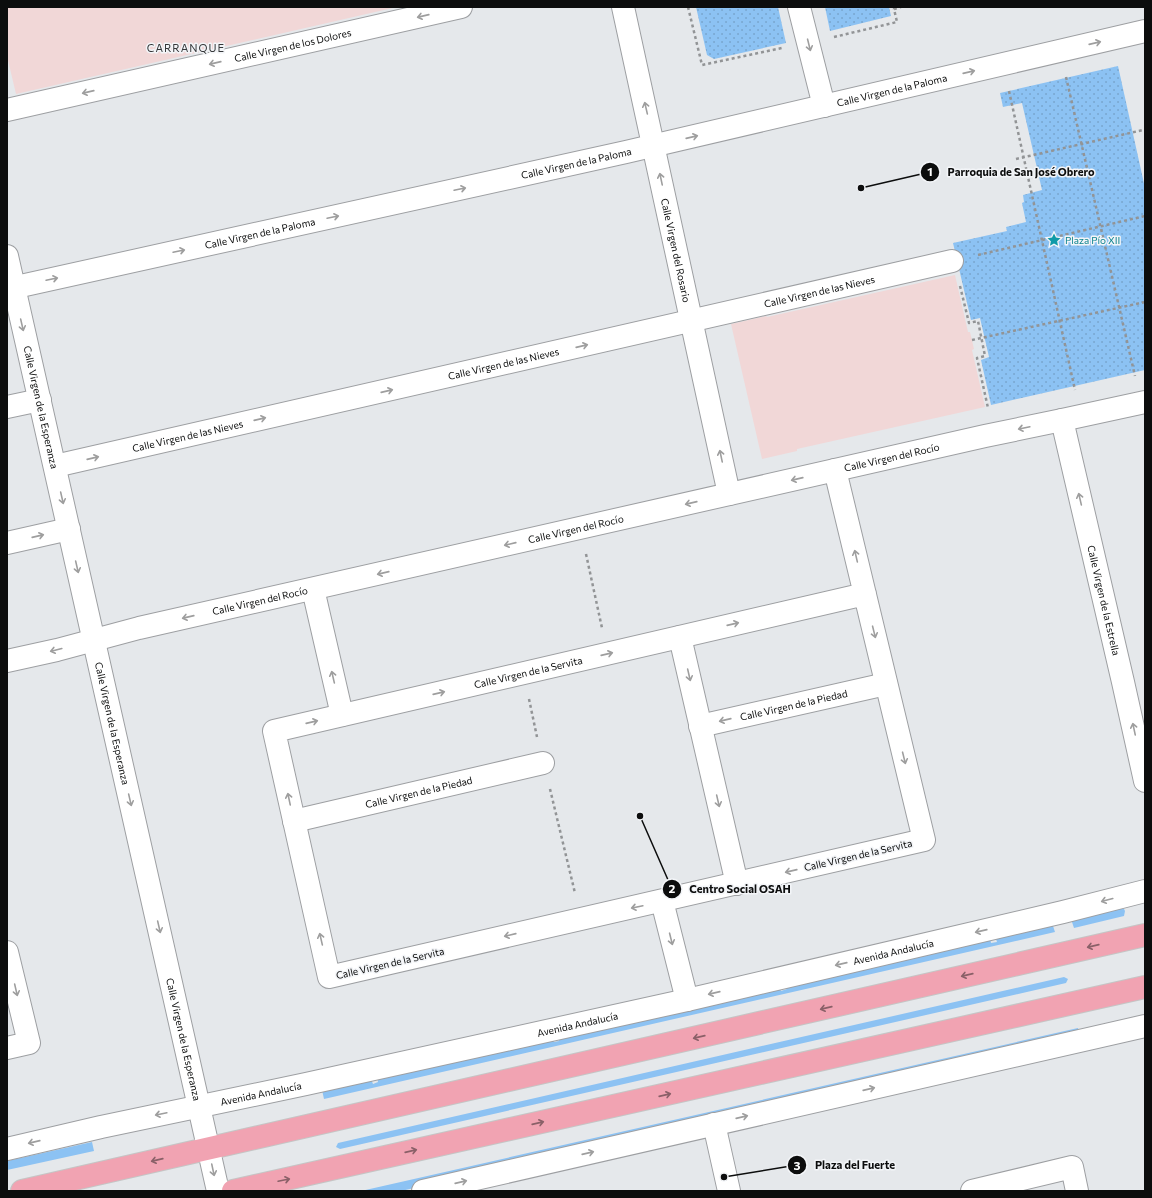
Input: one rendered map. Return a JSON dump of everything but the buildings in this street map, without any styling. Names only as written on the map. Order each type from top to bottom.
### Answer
[{"type":"main road","points":[[22,1191],[1145,935]]},
{"type":"main road","points":[[233,1191],[1145,987]]},
{"type":"street","name":"Calle Virgen de los Dolores","points":[[7,110],[461,7]]},
{"type":"street","name":"Calle Virgen del Rosario","points":[[623,7],[729,494]]},
{"type":"street","points":[[799,7],[824,106]]},
{"type":"street","name":"Calle Virgen de la Paloma","points":[[10,288],[654,146],[1145,31]]},
{"type":"street","name":"Calle Virgen de la Esperanza","points":[[7,256],[10,288],[40,400],[218,1191]]},
{"type":"street","name":"Calle Virgen de las Nieves","points":[[54,466],[953,261]]},
{"type":"street","points":[[7,408],[40,400]]},
{"type":"street","name":"Calle Virgen del Rocío","points":[[7,661],[57,650],[94,639],[729,494],[985,436],[1145,402]]},
{"type":"street","name":"Calle Virgen de la Estrella","points":[[1062,420],[1145,781]]},
{"type":"street","name":"Calle Virgen de la Servita","points":[[835,470],[865,594],[886,684],[924,840],[329,977],[274,731],[865,594]]},
{"type":"street","points":[[7,543],[69,529]]},
{"type":"street","points":[[314,589],[342,715]]},
{"type":"street","points":[[680,637],[737,884]]},
{"type":"street","name":"Calle Virgen de la Piedad","points":[[700,726],[886,684]]},
{"type":"street","name":"Calle Virgen de la Piedad","points":[[294,821],[544,763]]},
{"type":"street","name":"Avenida Andalucía","points":[[7,1149],[199,1105],[306,1084],[687,1000],[1063,912],[1145,891]]},
{"type":"street","points":[[662,901],[687,1000]]},
{"type":"street","points":[[7,952],[29,1043],[7,1048]]},
{"type":"street","points":[[423,1191],[1145,1026]]},
{"type":"street","points":[[714,1124],[729,1191]]},
{"type":"street","points":[[972,1191],[1072,1167],[1077,1191]]},
{"type":"path","points":[[1067,78],[1135,376]]},
{"type":"path","points":[[1009,91],[1075,390]]},
{"type":"path","points":[[1016,159],[1143,130]]},
{"type":"path","points":[[989,411],[976,358],[985,356],[978,321],[969,323],[953,261],[1145,216]]},
{"type":"path","points":[[972,340],[1145,302]]},
{"type":"path","points":[[580,528],[607,654]]},
{"type":"path","points":[[523,673],[581,919]]},
{"type":"shaded area","points":[[7,7],[397,7],[16,94],[7,56]]},
{"type":"shaded area","points":[[696,7],[778,7],[786,43],[714,59],[707,55]]},
{"type":"shaded area","points":[[825,7],[889,7],[891,16],[830,31]]},
{"type":"shaded area","name":"Plaza Pío XII","points":[[1118,66],[1145,188],[1145,370],[991,405],[981,360],[989,357],[980,318],[971,320],[953,243],[1007,231],[1006,227],[1026,222],[1022,203],[1024,202],[1023,195],[1042,190],[1022,103],[1003,107],[1000,93]]},
{"type":"shaded area","points":[[955,275],[968,332],[970,332],[974,349],[972,350],[985,407],[797,449],[797,451],[762,459],[731,324]]},
{"type":"shaded area","points":[[1120,908],[1124,909],[1125,911],[1124,916],[1074,928],[1071,919]]},
{"type":"shaded area","points":[[1052,923],[1055,932],[324,1099],[322,1090],[371,1079],[373,1084],[378,1082],[377,1077],[552,1037],[554,1042],[559,1041],[558,1036],[779,986],[781,991],[787,989],[786,984],[990,938],[991,943],[997,942],[995,936]]},
{"type":"shaded area","points":[[1064,977],[1068,979],[1066,983],[340,1149],[336,1147],[338,1143]]},
{"type":"shaded area","points":[[1078,1028],[1080,1037],[401,1191],[361,1191]]},
{"type":"shaded area","points":[[92,1142],[94,1151],[7,1170],[7,1161]]},
{"type":"place","name":"Parroquia de San José Obrero","points":[[861,188]]},
{"type":"place","name":"Plaza Pío XII","points":[[1054,240]]},
{"type":"place","name":"Centro Social OSAH","points":[[640,816]]},
{"type":"place","name":"Plaza del Fuerte","points":[[724,1177]]},
{"type":"district","name":"CARRANQUE","points":[[186,48]]}]
